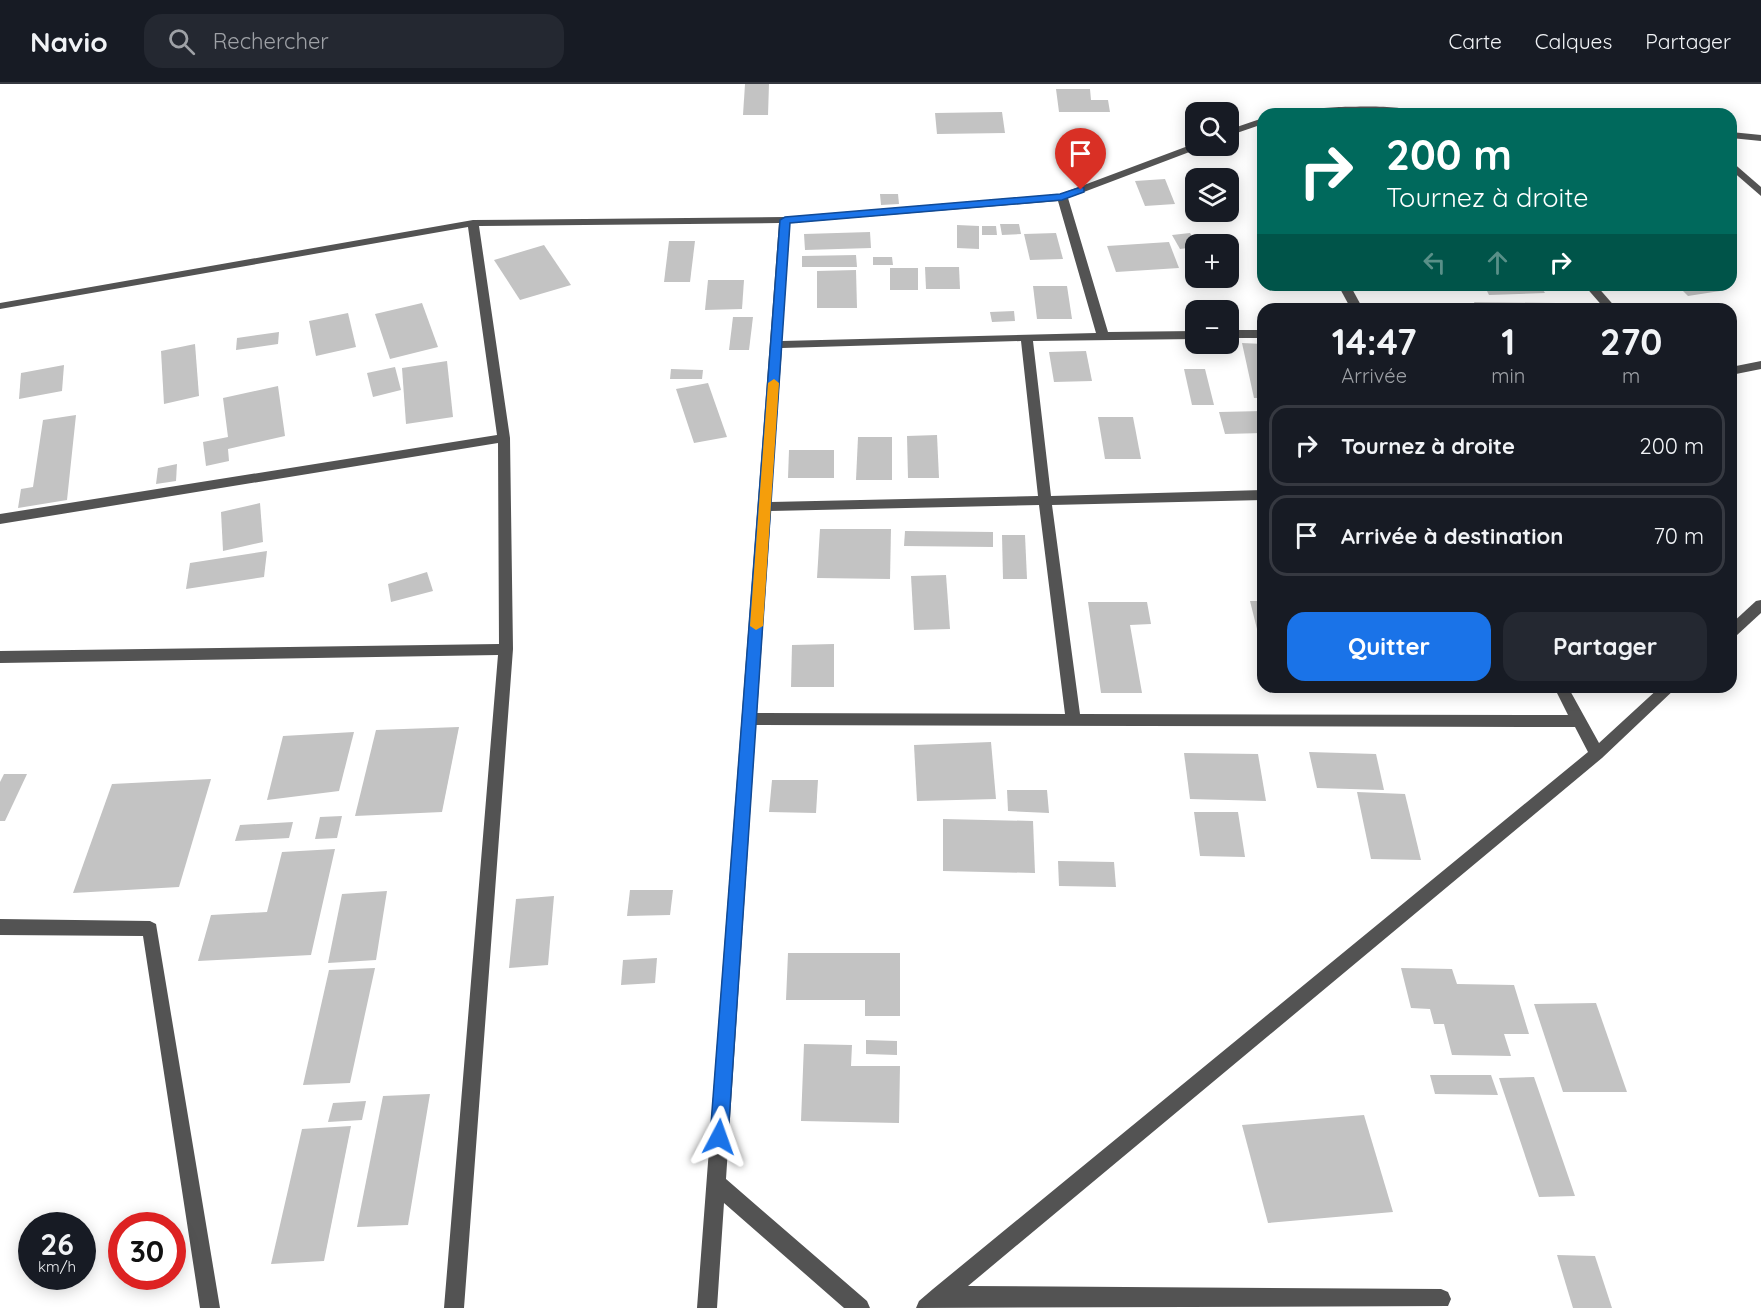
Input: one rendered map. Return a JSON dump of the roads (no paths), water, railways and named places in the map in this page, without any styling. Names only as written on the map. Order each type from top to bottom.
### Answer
[{"type":"street","points":[[1239,129],[1257,123]]},
{"type":"street","points":[[1737,136],[1761,138]]},
{"type":"street","points":[[0,306],[473,223],[785,220],[1062,197],[1185,150]]},
{"type":"street","points":[[1737,170],[1761,192]]},
{"type":"street","points":[[1062,197],[1103,336]]},
{"type":"street","points":[[707,1308],[785,220]]},
{"type":"street","points":[[454,1308],[506,649],[504,438],[473,223]]},
{"type":"street","points":[[1595,291],[1606,303]]},
{"type":"street","points":[[1239,334],[1257,334]]},
{"type":"street","points":[[776,345],[1027,337],[1185,335]]},
{"type":"street","points":[[1027,337],[1045,500],[1074,720]]},
{"type":"street","points":[[1737,370],[1758,366]]},
{"type":"street","points":[[0,519],[504,438]]},
{"type":"street","points":[[765,507],[1257,495]]},
{"type":"street","points":[[1737,627],[1761,605]]},
{"type":"street","points":[[0,657],[506,649]]},
{"type":"street","points":[[1564,693],[1597,753]]},
{"type":"street","points":[[933,1302],[1597,753],[1663,693]]},
{"type":"street","points":[[750,719],[1580,721]]},
{"type":"street","points":[[0,927],[150,929],[210,1308]]},
{"type":"street","points":[[716,1183],[860,1308]]},
{"type":"street","points":[[933,1302],[1441,1299]]}]
